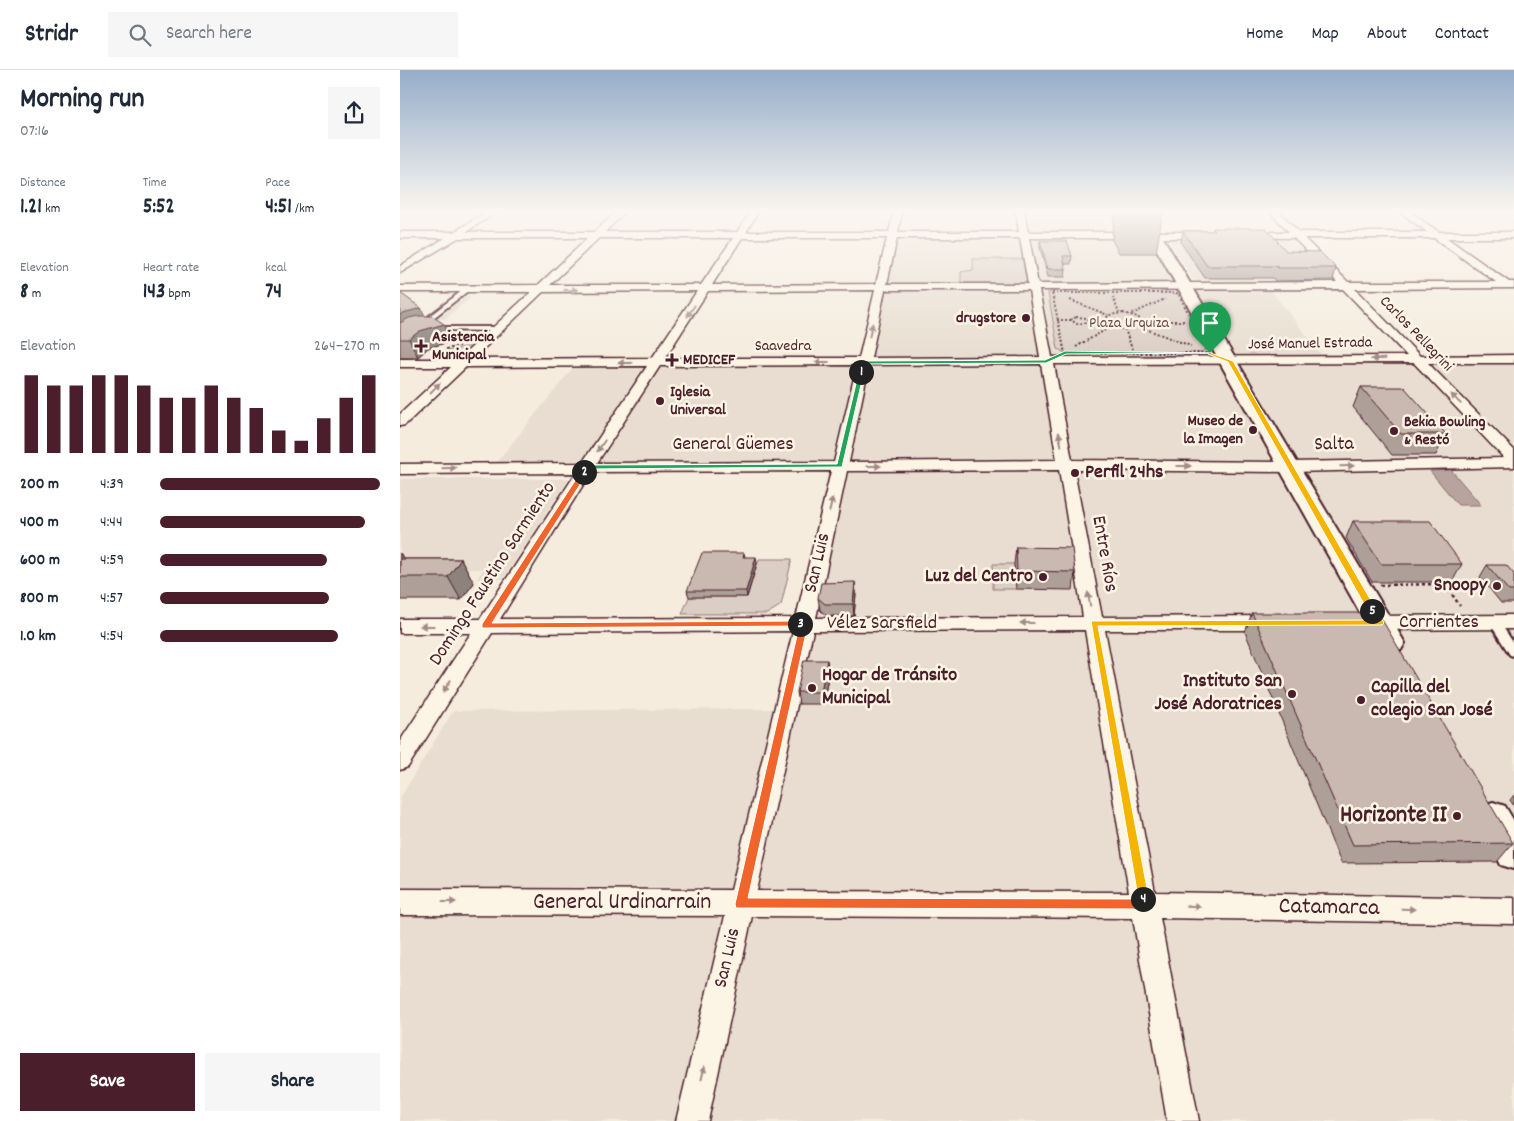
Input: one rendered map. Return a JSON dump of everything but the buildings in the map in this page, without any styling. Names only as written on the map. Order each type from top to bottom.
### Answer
[{"type":"street","points":[[400,270],[416,260]]},
{"type":"street","points":[[400,422],[569,260]]},
{"type":"street","name":"Domingo Faustino Sarmiento","points":[[400,760],[587,467],[723,260]]},
{"type":"street","name":"San Luis","points":[[692,1121],[887,260]]},
{"type":"street","name":"Entre Ríos","points":[[1029,260],[1183,1121]]},
{"type":"street","points":[[1167,260],[1181,290],[1220,357],[1291,467],[1404,666]]},
{"type":"street","name":"Carlos Pellegrini","points":[[1321,260],[1514,460]]},
{"type":"street","points":[[1472,260],[1511,287]]},
{"type":"street","points":[[400,289],[1034,288],[1181,290],[1345,285],[1511,287]]},
{"type":"street","name":"José Manuel Estrada","points":[[1046,361],[1135,357],[1514,359]]},
{"type":"street","name":"Saavedra","points":[[400,363],[1046,361]]},
{"type":"street","name":"Salta","points":[[1065,465],[1291,467],[1514,460]]},
{"type":"street","name":"General Güemes","points":[[400,469],[1065,465]]},
{"type":"street","name":"Corrientes","points":[[1352,623],[1514,622]]},
{"type":"street","points":[[1094,623],[1292,623]]},
{"type":"street","name":"Vélez Sarsfield","points":[[400,626],[1094,623]]},
{"type":"street","points":[[1484,802],[1514,853]]},
{"type":"street","name":"General Urdinarrain","points":[[400,902],[1144,905]]},
{"type":"street","name":"Catamarca","points":[[1144,905],[1514,911]]},
{"type":"lane","points":[[430,318],[467,289]]},
{"type":"lane","points":[[427,329],[496,329]]},
{"type":"lane","points":[[1494,622],[1514,652]]},
{"type":"path","points":[[1132,315],[1181,290]]},
{"type":"path","points":[[1181,290],[1220,357]]},
{"type":"path","points":[[1065,353],[1052,293],[1181,290]]},
{"type":"path","points":[[1104,321],[1106,316],[1112,314],[1132,315],[1142,321],[1199,321]]},
{"type":"path","points":[[1090,320],[1087,324],[1082,325],[1072,320],[1082,317],[1090,320],[1104,321],[1112,326],[1125,329],[1138,326],[1192,346]]},
{"type":"path","points":[[1138,326],[1142,321]]},
{"type":"path","points":[[1046,361],[1065,353],[1112,326]]},
{"type":"path","points":[[1125,329],[1135,357]]},
{"type":"path","points":[[1201,349],[1220,357]]},
{"type":"path","points":[[1065,353],[1135,357],[1220,357]]},
{"type":"path","points":[[1357,586],[1445,584],[1472,622]]},
{"type":"shaded area","points":[[890,260],[1161,260],[1177,290],[1269,288],[1321,354],[1514,354],[1514,1121],[400,1121],[400,798],[453,711],[776,709],[830,462],[497,462],[579,360],[873,359]]},
{"type":"shaded area","points":[[1181,260],[1316,260],[1335,280],[1200,281],[1193,279]]},
{"type":"shaded area","points":[[454,297],[471,297],[445,319],[421,319],[446,300]]},
{"type":"shaded area","points":[[1452,470],[1481,505],[1458,505],[1430,471]]},
{"type":"shaded area","points":[[400,479],[569,479],[503,579],[477,579],[483,569],[467,569],[457,583],[400,573]]},
{"type":"green space","points":[[973,260],[1026,260],[1029,280],[1024,283],[961,283],[961,272],[973,270]]},
{"type":"green space","name":"Plaza Urquiza","points":[[1062,289],[1156,290],[1182,295],[1210,347],[1194,356],[1083,357],[1067,354],[1058,349],[1048,293]]},
{"type":"green space","points":[[463,347],[474,347],[458,361],[427,360],[433,355]]},
{"type":"green space","points":[[759,559],[792,559],[781,605],[767,614],[682,614],[689,597],[747,597]]},
{"type":"green space","points":[[993,564],[1014,564],[1016,589],[993,589]]},
{"type":"place","name":"drugstore","points":[[1026,318]]},
{"type":"place","name":"Asistencia Municipal","points":[[421,346]]},
{"type":"place","name":"MEDICEF","points":[[672,360]]},
{"type":"place","name":"Iglesia Universal","points":[[660,401]]},
{"type":"place","name":"Museo de la Imagen","points":[[1253,430]]},
{"type":"place","name":"Bekia Bowling & Restó","points":[[1394,431]]},
{"type":"place","name":"Perfil 24hs","points":[[1075,473]]},
{"type":"place","name":"Luz del Centro","points":[[1043,577]]},
{"type":"place","name":"Snoopy","points":[[1497,586]]},
{"type":"place","name":"Hogar de Tránsito Municipal","points":[[812,688]]},
{"type":"place","name":"Instituto San José Adoratrices","points":[[1292,694]]},
{"type":"place","name":"Capilla del colegio San José","points":[[1361,700]]},
{"type":"place","name":"Horizonte II","points":[[1457,816]]},
{"type":"route","points":[[1065,353],[1210,353],[1230,361],[1379,623],[1094,623],[1144,905],[740,904],[804,624],[485,626],[587,467],[840,466],[863,362],[1046,361],[1065,353]]}]
